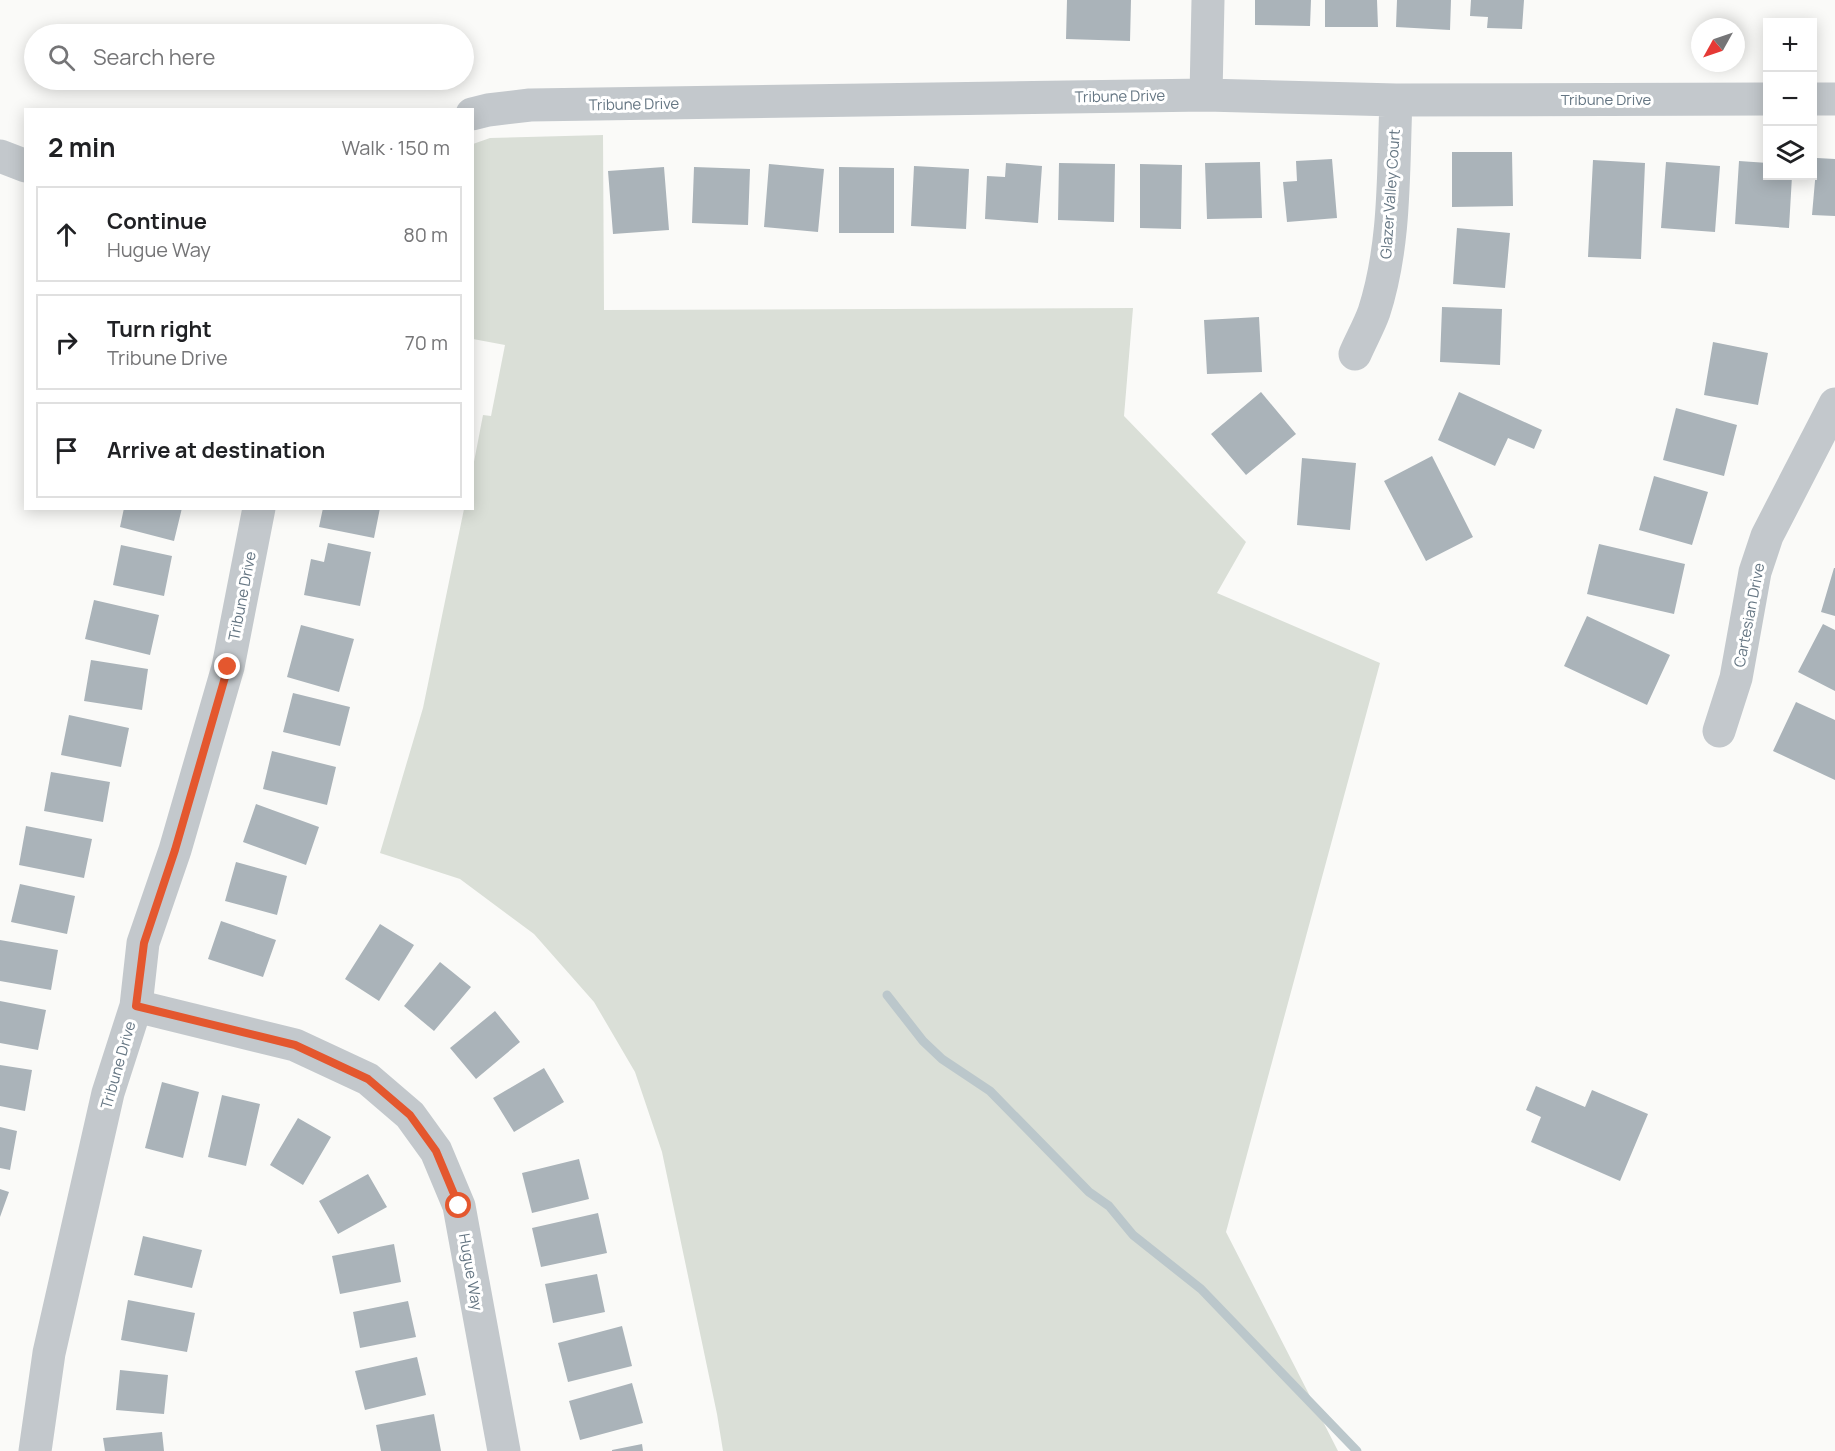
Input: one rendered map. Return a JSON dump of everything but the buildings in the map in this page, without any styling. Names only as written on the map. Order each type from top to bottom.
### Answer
[{"type":"street","points":[[1206,95],[1208,0]]},
{"type":"street","name":"Tribune Drive","points":[[474,114],[530,105],[1206,95],[1396,100],[1763,99]]},
{"type":"street","points":[[1817,99],[1835,99]]},
{"type":"street","name":"Glazer Valley Court","points":[[1354,354],[1373,314],[1382,283],[1390,237],[1396,100]]},
{"type":"street","points":[[0,156],[24,165]]},
{"type":"street","name":"Cartesian Drive","points":[[1719,731],[1736,678],[1755,572],[1767,536],[1835,404]]},
{"type":"street","name":"Tribune Drive","points":[[35,1451],[49,1353],[108,1093],[136,1006],[144,943],[175,850],[228,667],[259,510]]},
{"type":"street","name":"Hugue Way","points":[[136,1006],[295,1045],[368,1079],[410,1115],[436,1151],[459,1206],[504,1451]]},
{"type":"shaded area","points":[[603,135],[604,310],[1133,308],[1124,416],[1246,542],[1217,593],[1380,663],[1226,1232],[1338,1451],[723,1451],[662,1152],[635,1072],[594,1002],[534,934],[460,879],[380,853],[423,708],[464,510],[474,510],[474,462],[483,415],[491,416],[505,345],[474,339],[474,144],[490,138]]},
{"type":"waterway","points":[[887,995],[923,1041],[942,1059],[990,1091],[1089,1192],[1109,1206],[1133,1235],[1201,1289],[1357,1451]]},
{"type":"route","points":[[228,667],[175,850],[144,943],[136,1006],[295,1045],[368,1079],[410,1115],[436,1151],[459,1206]]}]
